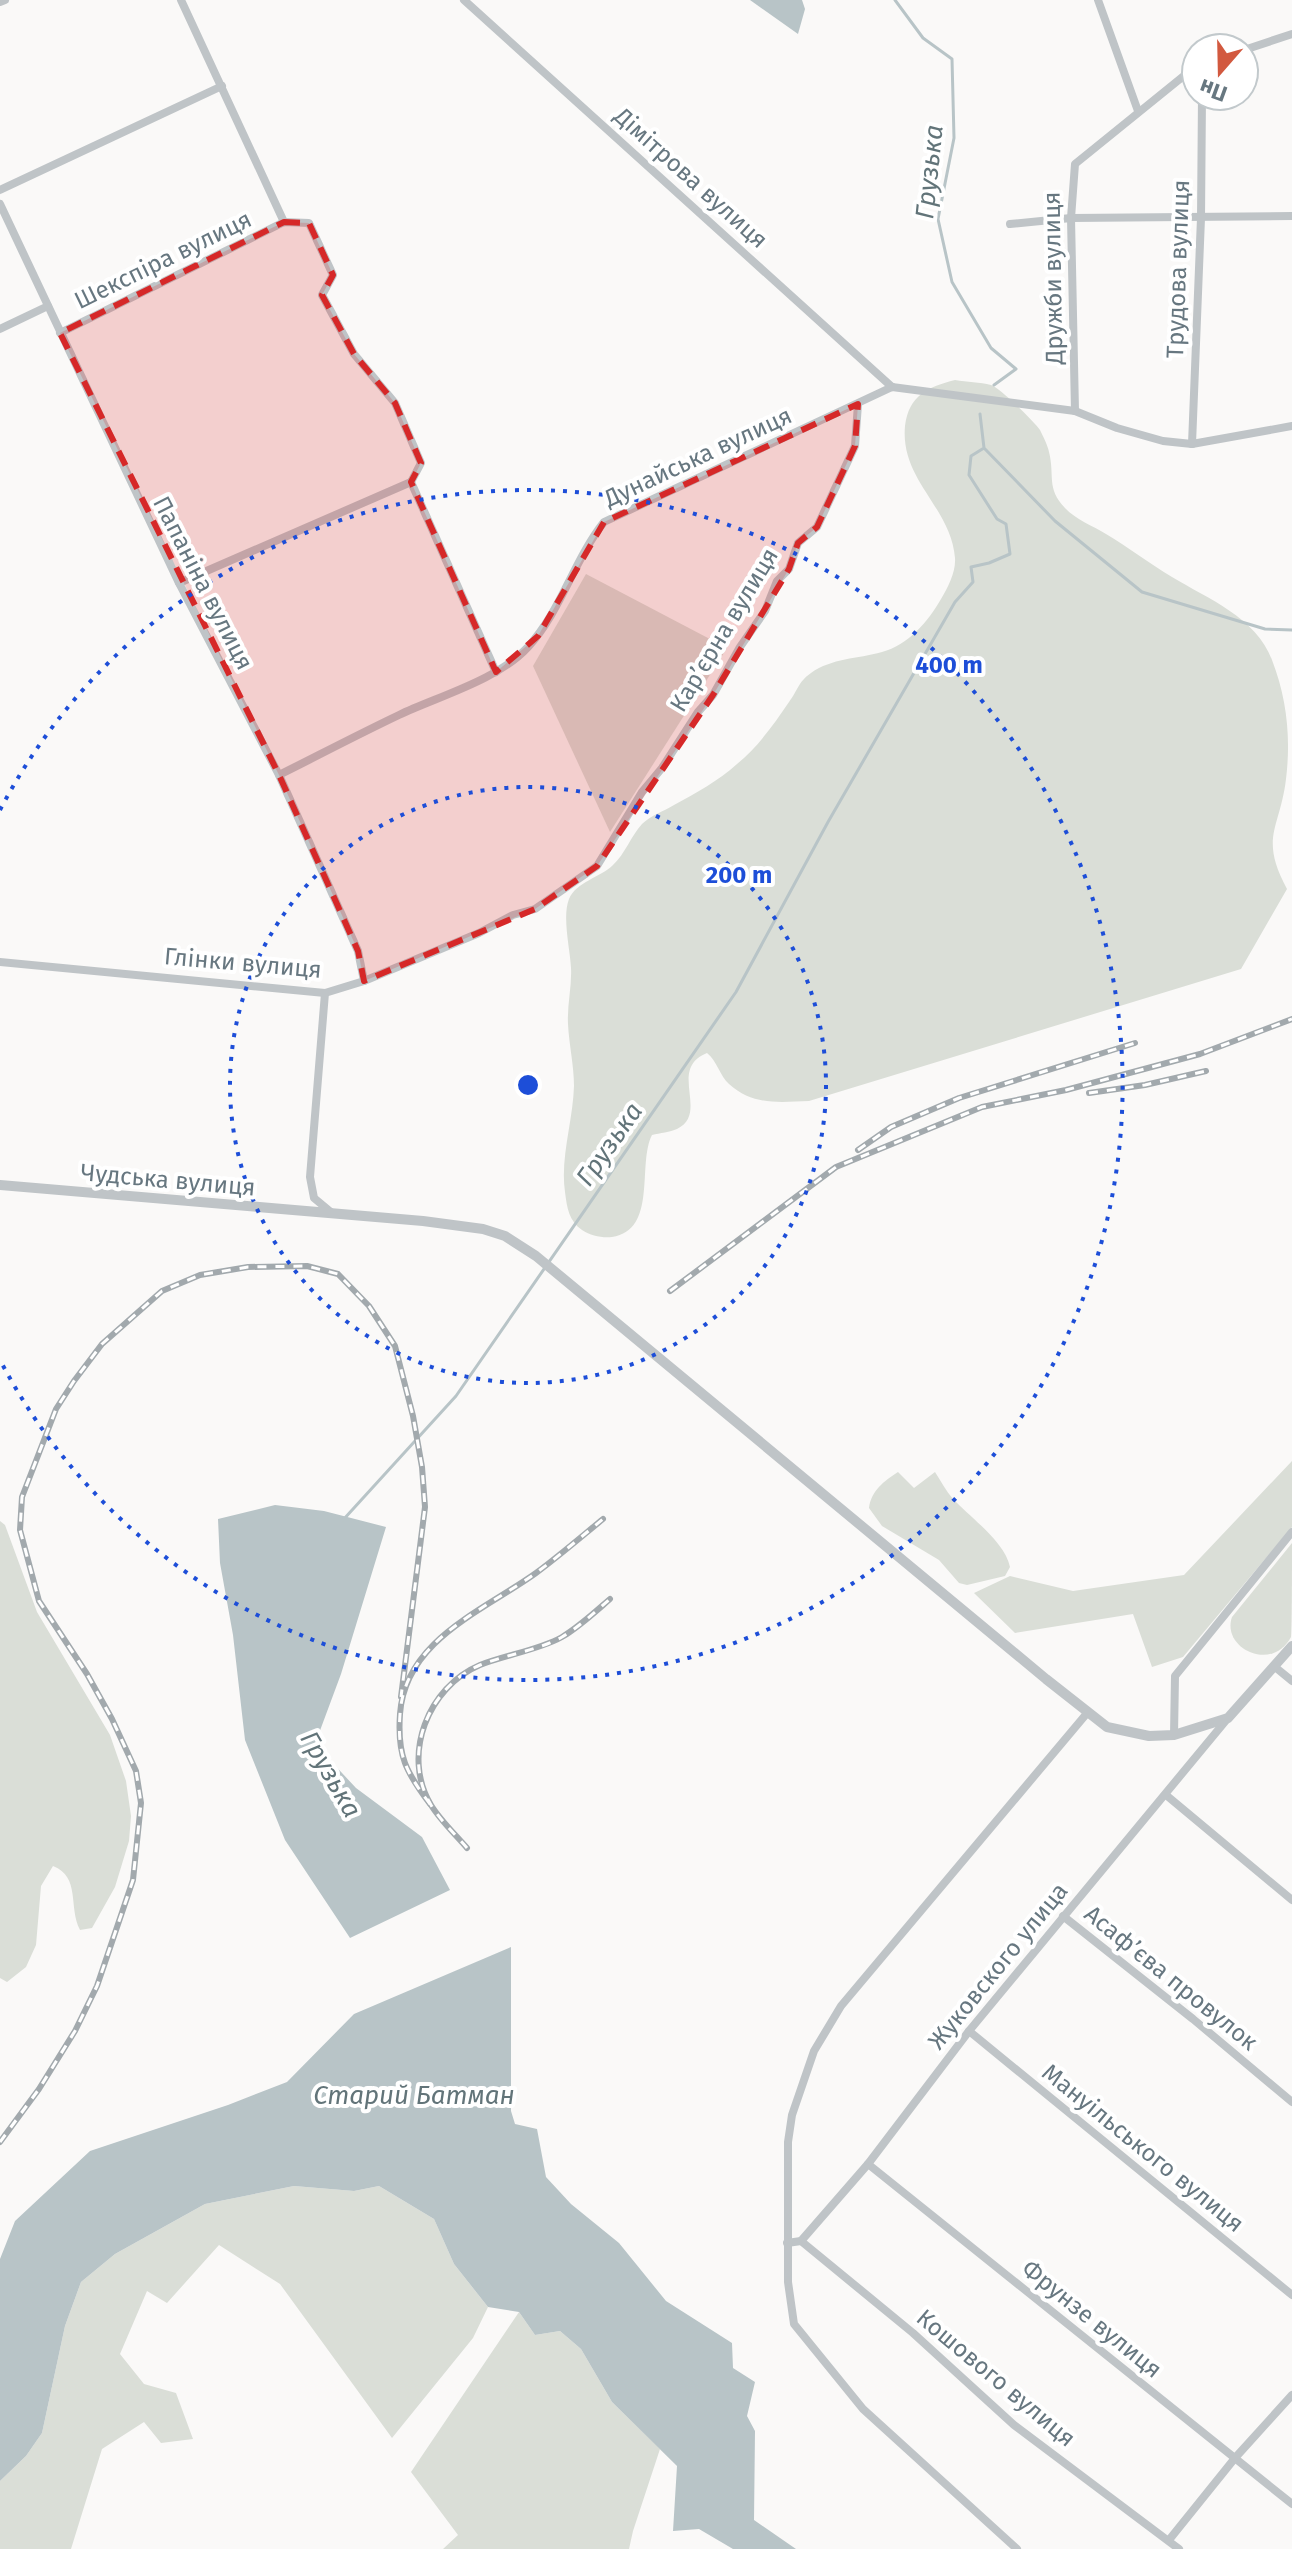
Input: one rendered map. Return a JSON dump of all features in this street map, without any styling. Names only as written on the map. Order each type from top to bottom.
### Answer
[{"type":"street","points":[[179,583],[411,482],[421,463],[395,403],[354,354],[322,295],[333,275],[309,223],[284,222],[181,0]]},
{"type":"street","name":"Дімітрова вулиця","points":[[464,0],[892,387]]},
{"type":"street","points":[[1098,0],[1138,111],[1180,78]]},
{"type":"street","points":[[1260,45],[1292,34]]},
{"type":"street","points":[[0,190],[222,86]]},
{"type":"street","name":"Дружби вулиця","points":[[1075,411],[1071,218],[1075,164],[1138,111]]},
{"type":"street","name":"Трудова вулиця","points":[[1192,444],[1202,112]]},
{"type":"street","name":"Папаніна вулиця","points":[[0,204],[179,583],[279,775],[358,951],[364,981]]},
{"type":"street","points":[[1010,224],[1071,218],[1292,216]]},
{"type":"street","name":"Шекспіра вулиця","points":[[60,333],[284,222]]},
{"type":"street","name":"Шекспіра вулиця","points":[[0,329],[48,306]]},
{"type":"street","points":[[892,387],[1075,411],[1117,428],[1163,441],[1192,444],[1292,426]]},
{"type":"street","name":"Дунайська вулиця","points":[[279,775],[400,714],[496,672],[525,651],[538,636],[591,538],[604,522],[892,387]]},
{"type":"street","name":"Кар’єрна вулиця","points":[[597,866],[642,792],[713,695],[765,611],[777,581],[789,569],[798,543],[817,527],[855,446],[858,404]]},
{"type":"street","points":[[411,482],[496,672]]},
{"type":"street","name":"Глінки вулиця","points":[[0,962],[325,993],[364,981],[479,933],[513,915],[535,909],[597,866]]},
{"type":"street","points":[[325,993],[310,1177],[314,1198],[332,1213]]},
{"type":"street","name":"Чудська вулиця","points":[[0,1185],[332,1213],[483,1229],[505,1236],[536,1256],[1107,1727],[1149,1736],[1174,1735],[1228,1718]]},
{"type":"street","points":[[1174,1735],[1175,1676],[1292,1532]]},
{"type":"street","points":[[1228,1718],[1292,1646]]},
{"type":"street","points":[[1275,1667],[1292,1681]]},
{"type":"street","points":[[1017,2549],[863,2409],[794,2324],[789,2305],[787,2166],[792,2115],[814,2051],[841,2006],[1088,1712]]},
{"type":"street","name":"Жуковского улица","points":[[801,2241],[868,2164],[969,2031],[1228,1718]]},
{"type":"street","points":[[1166,1795],[1292,1900]]},
{"type":"street","name":"Асаф’єва провулок","points":[[1063,1916],[1292,2102]]},
{"type":"street","name":"Мануільського вулиця","points":[[969,2031],[1292,2295]]},
{"type":"street","name":"Фрунзе вулиця","points":[[868,2164],[1292,2504]]},
{"type":"street","points":[[787,2243],[801,2241]]},
{"type":"street","name":"Кошового вулиця","points":[[801,2241],[913,2333],[1014,2425],[1179,2549]]},
{"type":"street","points":[[1169,2540],[1235,2458],[1292,2395]]},
{"type":"highlighted area","points":[[284,222],[309,223],[333,275],[322,295],[354,354],[395,403],[421,463],[411,482],[496,672],[538,636],[604,522],[858,404],[855,446],[817,527],[798,543],[789,569],[713,695],[597,866],[535,909],[364,981],[358,951],[279,775],[60,333]]},
{"type":"shaded area","points":[[955,380],[995,387],[1037,426],[1051,460],[1055,494],[1069,512],[1230,611],[1265,645],[1281,689],[1286,719],[1286,779],[1273,845],[1274,857],[1287,889],[1241,969],[809,1101],[767,1101],[748,1096],[726,1081],[707,1053],[696,1060],[690,1069],[690,1113],[686,1122],[677,1129],[652,1135],[644,1194],[636,1222],[626,1232],[612,1237],[589,1234],[571,1218],[564,1179],[574,1086],[568,1024],[571,975],[566,923],[569,899],[577,888],[613,865],[645,821],[707,786],[745,757],[759,743],[807,676],[827,664],[891,649],[909,638],[930,616],[949,584],[955,558],[945,523],[910,462],[905,426],[911,407],[921,394]]},
{"type":"shaded area","points":[[586,574],[727,648],[610,832],[533,666]]},
{"type":"shaded area","points":[[1292,1461],[1292,1527],[1183,1657],[1152,1667],[1133,1614],[1015,1633],[974,1593],[1010,1576],[1073,1591],[1184,1575]]},
{"type":"shaded area","points":[[898,1472],[914,1488],[935,1472],[953,1499],[1002,1548],[1010,1567],[1005,1576],[967,1585],[959,1583],[939,1560],[882,1526],[869,1508],[870,1502],[879,1487]]},
{"type":"shaded area","points":[[0,1521],[5,1525],[37,1612],[110,1735],[126,1781],[131,1816],[129,1841],[115,1887],[92,1928],[80,1930],[71,1885],[62,1871],[53,1866],[41,1886],[36,1945],[26,1967],[7,1982],[0,1978]]},
{"type":"shaded area","points":[[1292,1543],[1291,1637],[1283,1648],[1272,1653],[1261,1655],[1250,1652],[1234,1638],[1232,1617]]},
{"type":"shaded area","points":[[294,2186],[354,2191],[379,2186],[434,2219],[454,2264],[488,2307],[473,2338],[392,2438],[280,2284],[219,2245],[167,2303],[147,2291],[120,2354],[144,2384],[176,2393],[193,2439],[161,2443],[144,2422],[102,2449],[71,2549],[0,2549],[0,2481],[26,2456],[42,2433],[65,2326],[81,2282],[115,2254],[205,2204]]},
{"type":"shaded area","points":[[519,2312],[535,2335],[560,2331],[581,2349],[612,2402],[660,2449],[629,2549],[443,2549],[458,2535],[411,2472]]},
{"type":"water","points":[[750,0],[802,0],[805,9],[798,34]]},
{"type":"water","points":[[275,1505],[324,1511],[386,1527],[341,1674],[315,1744],[356,1788],[422,1837],[450,1890],[350,1938],[285,1840],[245,1740],[233,1635],[220,1563],[218,1519]]},
{"type":"water","name":"Старий Батман","points":[[511,1947],[511,2111],[515,2124],[537,2129],[546,2177],[571,2204],[619,2243],[666,2301],[732,2343],[733,2368],[755,2382],[747,2416],[755,2431],[754,2520],[796,2549],[733,2549],[699,2529],[673,2531],[677,2466],[612,2402],[581,2349],[560,2331],[535,2335],[519,2312],[488,2307],[454,2264],[434,2219],[379,2186],[354,2191],[294,2186],[205,2204],[115,2254],[81,2282],[65,2326],[42,2433],[26,2456],[0,2481],[0,2259],[15,2221],[90,2151],[287,2082],[354,2014]]},
{"type":"waterway","name":"Грузька","points":[[895,0],[923,38],[952,59],[954,138],[938,219],[952,282],[991,348],[1016,369],[994,385]]},
{"type":"waterway","name":"Грузька","points":[[343,1520],[456,1396],[736,992],[828,822],[955,602],[973,582],[971,567],[1010,554],[1006,524],[997,519],[969,475],[971,456],[984,448],[980,414]]},
{"type":"waterway","points":[[985,449],[1055,521],[1142,592],[1265,629],[1292,630]]},
{"type":"railway","points":[[670,1291],[836,1167],[982,1107],[1066,1090],[1200,1054],[1292,1019]]},
{"type":"railway","points":[[858,1150],[891,1127],[959,1098],[1135,1043]]},
{"type":"railway","points":[[1089,1093],[1145,1085],[1206,1071]]},
{"type":"railway","points":[[0,2142],[39,2089],[75,2031],[97,1986],[133,1880],[141,1803],[136,1771],[112,1719],[87,1674],[39,1601],[20,1530],[22,1497],[56,1409],[74,1381],[102,1344],[162,1291],[200,1275],[248,1267],[307,1266],[338,1274],[369,1306],[395,1346],[413,1416],[425,1507],[401,1697]]},
{"type":"railway","points":[[430,1804],[409,1773],[400,1741],[400,1714],[405,1688],[416,1666],[450,1630],[536,1573],[603,1519]]},
{"type":"railway","points":[[467,1848],[435,1811],[422,1786],[420,1745],[434,1706],[446,1689],[462,1675],[480,1665],[562,1637],[610,1599]]}]
